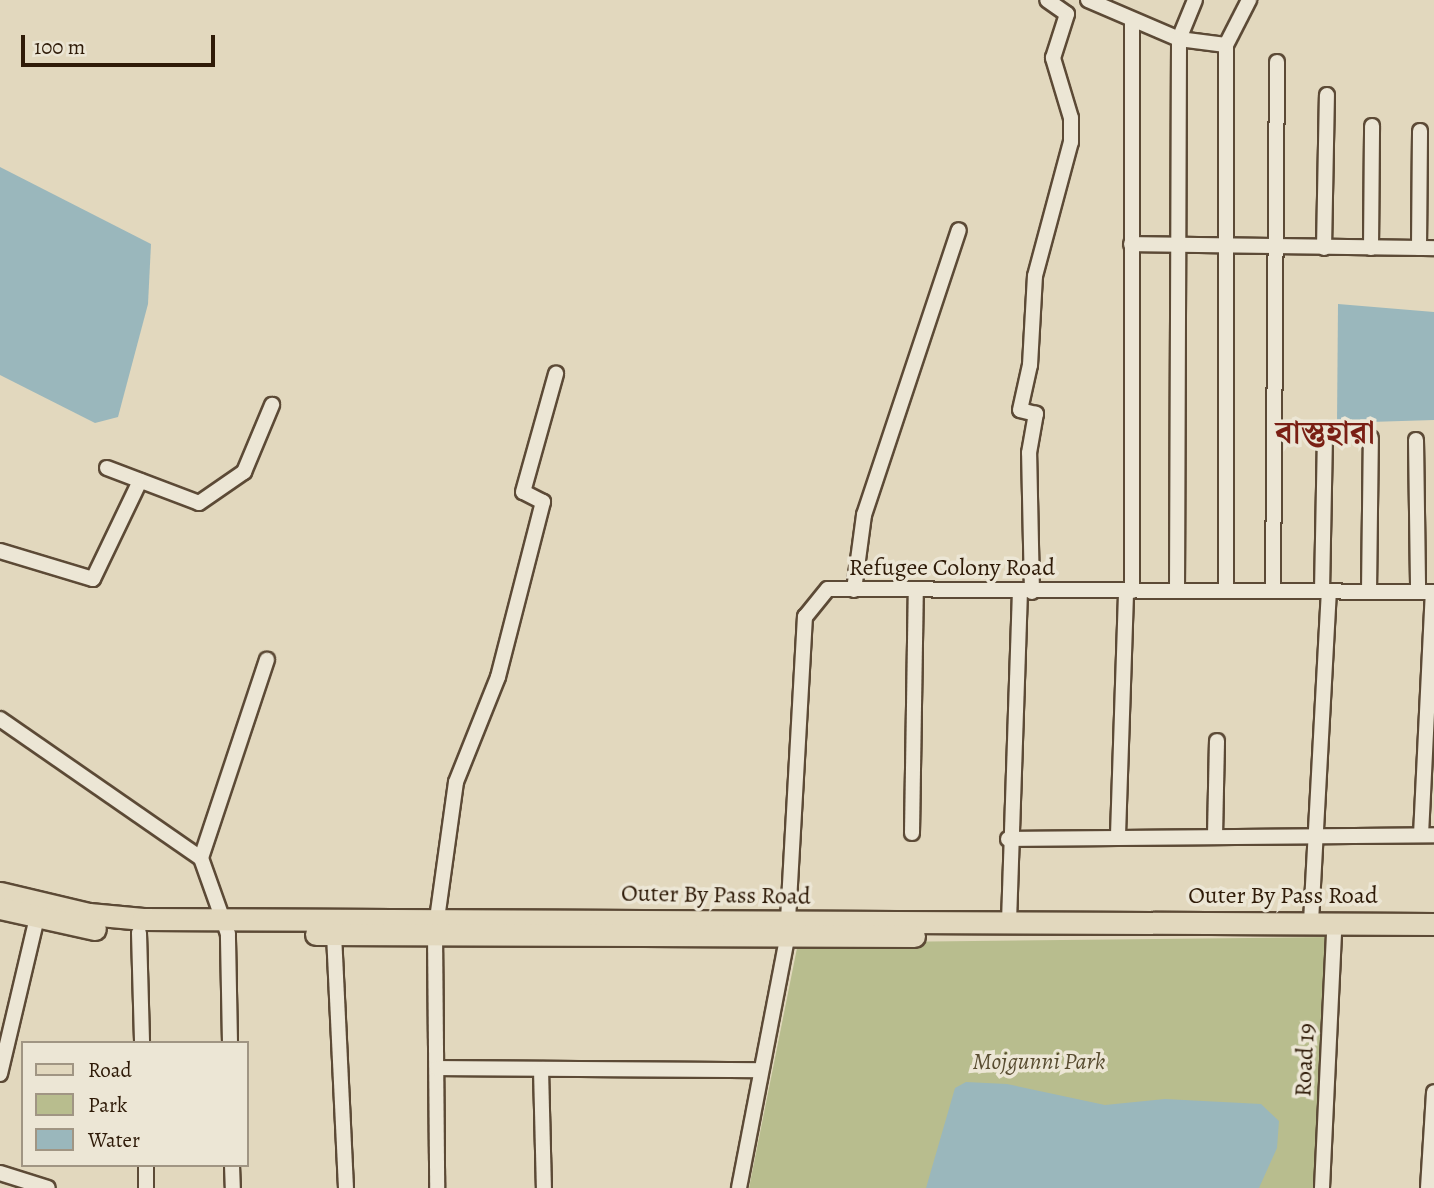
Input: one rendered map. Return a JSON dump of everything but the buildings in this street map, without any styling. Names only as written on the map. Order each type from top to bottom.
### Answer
[{"type":"main road","name":"Outer By Pass Road","points":[[0,892],[89,914],[226,927],[334,934],[436,927]]},
{"type":"main road","name":"Outer By Pass Road","points":[[0,908],[37,917],[139,933],[226,927],[436,927],[1334,934],[1434,938]]},
{"type":"main road","name":"Outer By Pass Road","points":[[787,930],[1009,922],[1434,924]]},
{"type":"street","points":[[1009,922],[1008,839],[1026,592],[1028,453],[1036,414],[1020,410],[1030,365],[1035,276],[1071,142],[1071,118],[1053,58],[1067,14],[1047,0]]},
{"type":"street","points":[[1088,0],[1179,39],[1226,46]]},
{"type":"street","points":[[1177,590],[1179,39],[1195,0]]},
{"type":"street","points":[[1226,592],[1226,46],[1249,0]]},
{"type":"street","points":[[1118,835],[1129,591],[1132,20]]},
{"type":"street","points":[[1273,591],[1278,246],[1277,62]]},
{"type":"street","points":[[1324,248],[1327,95]]},
{"type":"street","points":[[1371,248],[1373,126]]},
{"type":"street","points":[[1131,244],[1427,248],[1420,131]]},
{"type":"street","points":[[854,590],[864,515],[959,230]]},
{"type":"street","points":[[437,1188],[436,927],[456,782],[498,677],[542,502],[523,492],[556,374]]},
{"type":"street","points":[[107,468],[199,503],[244,472],[272,405]]},
{"type":"street","points":[[1311,922],[1318,836],[1326,591],[1325,438]]},
{"type":"street","points":[[1369,592],[1371,438]]},
{"type":"street","points":[[1416,440],[1418,592]]},
{"type":"street","points":[[0,551],[93,579],[140,481]]},
{"type":"street","name":"Refugee Colony Road","points":[[739,1188],[787,930],[805,617],[828,590],[1434,592]]},
{"type":"street","points":[[912,833],[916,590]]},
{"type":"street","points":[[1008,839],[1118,835],[1428,835],[1434,592]]},
{"type":"street","points":[[201,858],[267,660]]},
{"type":"street","points":[[0,719],[201,858],[226,927],[230,1041]]},
{"type":"street","points":[[1215,836],[1217,741]]},
{"type":"street","points":[[0,1074],[37,917]]},
{"type":"street","points":[[139,933],[142,1041]]},
{"type":"street","points":[[334,934],[346,1188]]},
{"type":"street","name":"Road 19","points":[[1322,1188],[1334,934]]},
{"type":"street","points":[[437,1068],[759,1070]]},
{"type":"street","points":[[541,1069],[544,1188]]},
{"type":"street","points":[[1428,1188],[1434,1092]]},
{"type":"street","points":[[146,1167],[146,1188]]},
{"type":"street","points":[[232,1167],[233,1188]]},
{"type":"street","points":[[0,1173],[48,1188]]},
{"type":"green space","name":"Mojgunni Park","points":[[1329,937],[1317,1188],[749,1188],[798,943]]},
{"type":"water","points":[[0,167],[151,244],[148,304],[118,417],[95,423],[0,375]]},
{"type":"water","points":[[1338,304],[1434,312],[1434,420],[1337,423]]},
{"type":"water","points":[[966,1082],[1007,1084],[1105,1105],[1165,1099],[1261,1104],[1279,1121],[1277,1148],[1259,1188],[926,1188],[955,1088]]},
{"type":"district","name":"বাস্তুহারা","points":[[1325,432]]}]
